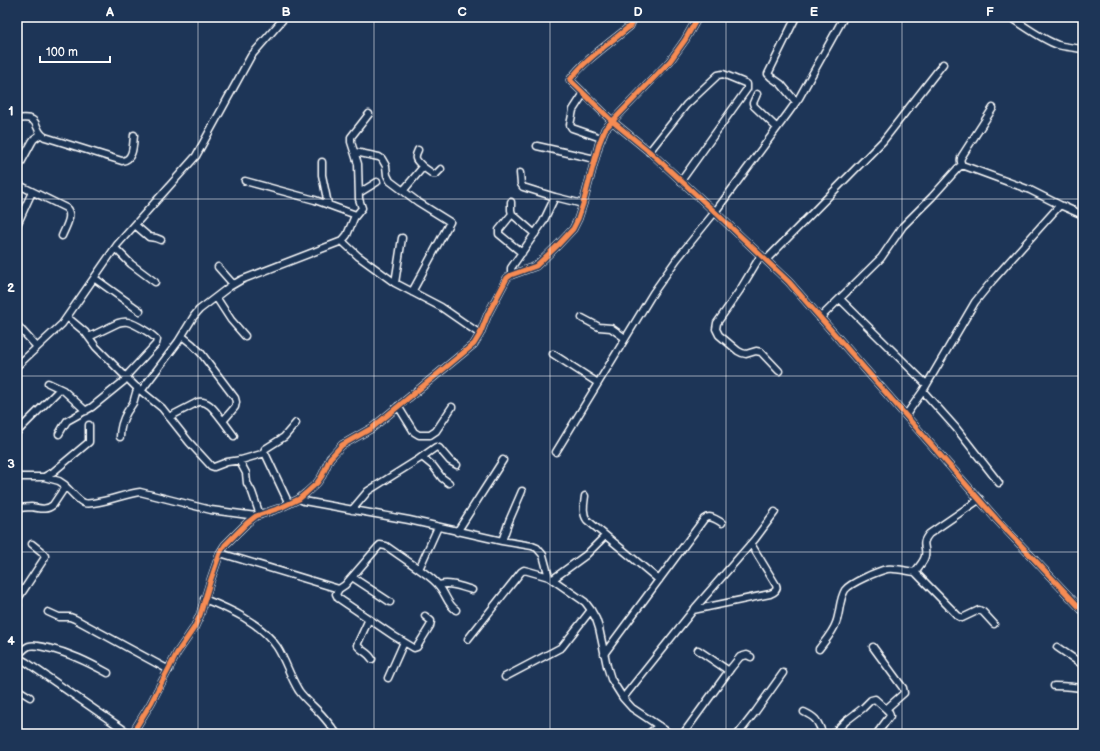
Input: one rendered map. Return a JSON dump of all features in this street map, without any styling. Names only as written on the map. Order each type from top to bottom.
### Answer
[{"type":"street","points":[[17,366],[62,324],[115,248],[196,156],[251,56],[285,17]]},
{"type":"street","points":[[634,17],[630,26],[583,66],[570,80],[612,121],[682,181],[789,282],[998,521],[1083,611]]},
{"type":"street","points":[[108,672],[76,656],[37,646],[30,646],[26,648],[17,657],[131,734],[151,703],[177,653],[194,628],[200,615],[220,553],[225,545],[247,523],[258,516],[299,499],[317,483],[335,451],[372,428],[474,344],[507,278],[511,275],[536,266],[573,229],[578,220],[583,204],[601,138],[606,129],[670,61],[685,40],[698,17]]},
{"type":"street","points":[[796,17],[768,74],[781,84],[796,102]]},
{"type":"street","points":[[556,452],[652,293],[778,128],[796,102],[844,17]]},
{"type":"street","points":[[1010,17],[1045,39],[1060,45],[1083,49]]},
{"type":"street","points":[[766,260],[883,141],[943,64]]},
{"type":"street","points":[[649,152],[686,105],[718,75],[723,74],[745,83],[748,87],[747,89],[682,181]]},
{"type":"street","points":[[584,93],[573,110],[570,125],[572,128],[601,138]]},
{"type":"street","points":[[757,94],[753,103],[754,106],[778,128]]},
{"type":"street","points":[[962,165],[960,159],[993,108]]},
{"type":"street","points":[[120,437],[123,420],[126,412],[132,404],[136,391],[140,389],[182,336],[199,310],[233,284],[342,241],[347,235],[354,218],[362,208],[359,199],[358,164],[351,137],[369,114]]},
{"type":"street","points":[[17,119],[27,118],[34,121],[37,124],[41,134],[45,137],[124,161],[128,158],[132,151],[134,135]]},
{"type":"street","points":[[17,170],[34,139],[41,134]]},
{"type":"street","points":[[537,146],[595,159]]},
{"type":"street","points":[[418,150],[415,158],[424,167],[433,174],[436,174],[441,169]]},
{"type":"street","points":[[355,152],[382,159],[386,166],[388,179],[393,184],[450,222],[412,292]]},
{"type":"street","points":[[322,162],[322,175],[328,204]]},
{"type":"street","points":[[820,318],[881,258],[903,226],[962,165]]},
{"type":"street","points":[[962,165],[1023,187],[1083,215]]},
{"type":"street","points":[[404,191],[424,167]]},
{"type":"street","points":[[520,173],[522,187],[583,204]]},
{"type":"street","points":[[246,181],[328,204],[356,215]]},
{"type":"street","points":[[359,193],[377,182]]},
{"type":"street","points":[[17,184],[69,210],[70,216],[62,236]]},
{"type":"street","points":[[17,225],[20,212],[32,192]]},
{"type":"street","points":[[511,275],[511,268],[536,234],[555,197]]},
{"type":"street","points":[[511,202],[512,214],[536,234]]},
{"type":"street","points":[[906,416],[923,391],[975,302],[1060,205]]},
{"type":"street","points":[[512,214],[499,230],[499,234],[522,253]]},
{"type":"street","points":[[135,225],[149,237],[161,240]]},
{"type":"street","points":[[395,283],[402,238]]},
{"type":"street","points":[[342,241],[358,256],[395,283],[441,307],[480,334]]},
{"type":"street","points":[[115,248],[131,264],[155,282]]},
{"type":"street","points":[[761,255],[738,293],[717,323],[716,329],[719,335],[738,350],[746,354],[759,351],[779,371]]},
{"type":"street","points":[[218,267],[233,284]]},
{"type":"street","points":[[94,278],[140,311]]},
{"type":"street","points":[[216,297],[231,320],[245,336]]},
{"type":"street","points":[[840,299],[926,384]]},
{"type":"street","points":[[67,317],[85,332],[96,347],[127,378],[157,404],[211,466],[214,467],[227,462],[263,453],[265,449],[284,437],[296,423]]},
{"type":"street","points":[[582,318],[599,327],[610,328],[625,338]]},
{"type":"street","points":[[59,434],[67,421],[86,411],[124,381],[156,344],[157,340],[128,322],[118,323],[89,337]]},
{"type":"street","points":[[17,325],[37,347]]},
{"type":"street","points":[[182,336],[198,348],[236,400],[235,407],[223,421]]},
{"type":"street","points":[[554,354],[598,383]]},
{"type":"street","points":[[48,383],[67,393],[86,411]]},
{"type":"street","points":[[17,432],[60,389]]},
{"type":"street","points":[[923,391],[956,428],[999,483]]},
{"type":"street","points":[[169,417],[198,402],[203,401],[209,405],[234,436]]},
{"type":"street","points":[[398,406],[414,432],[419,435],[433,433],[452,407]]},
{"type":"street","points":[[44,477],[53,472],[90,442],[89,425]]},
{"type":"street","points":[[352,510],[368,491],[434,448],[438,447],[450,461],[457,465]]},
{"type":"street","points":[[263,453],[266,454],[289,504]]},
{"type":"street","points":[[422,457],[433,466],[442,478],[449,483]]},
{"type":"street","points":[[239,460],[246,473],[247,483],[252,492],[258,516]]},
{"type":"street","points":[[457,532],[503,460]]},
{"type":"street","points":[[17,477],[44,477],[59,481],[65,484],[65,486],[78,499],[84,503],[95,503],[134,492],[140,492],[211,510],[258,516]]},
{"type":"street","points":[[17,508],[29,507],[44,509],[51,507],[65,486]]},
{"type":"street","points":[[502,541],[522,491]]},
{"type":"street","points":[[584,496],[584,516],[590,524],[659,580]]},
{"type":"street","points":[[299,499],[532,546],[538,548],[543,555],[551,578]]},
{"type":"street","points":[[914,572],[926,554],[925,539],[980,499]]},
{"type":"street","points":[[623,698],[693,610],[751,544],[775,512]]},
{"type":"street","points":[[604,654],[704,519],[706,517],[711,517],[722,523]]},
{"type":"street","points":[[419,569],[438,527]]},
{"type":"street","points":[[551,578],[586,555],[605,536]]},
{"type":"street","points":[[17,600],[45,556],[32,544]]},
{"type":"street","points":[[693,610],[774,593],[777,588],[776,585],[751,544]]},
{"type":"street","points":[[425,616],[431,621],[431,623],[415,648],[369,619],[337,597],[336,594],[380,545],[386,546],[432,579],[439,586],[449,604],[456,610]]},
{"type":"street","points":[[220,553],[340,589]]},
{"type":"street","points":[[819,649],[836,624],[843,596],[849,586],[886,569],[914,572],[958,616],[962,618],[979,610],[983,612],[994,624]]},
{"type":"street","points":[[468,639],[524,570],[551,578],[585,602],[591,610],[599,628],[611,679],[623,698],[632,708],[670,734]]},
{"type":"street","points":[[352,577],[390,602]]},
{"type":"street","points":[[439,586],[447,584],[472,590]]},
{"type":"street","points":[[204,599],[225,607],[243,617],[268,636],[277,647],[300,692],[337,734]]},
{"type":"street","points":[[17,603],[17,608]]},
{"type":"street","points":[[505,677],[562,647],[591,610]]},
{"type":"street","points":[[48,612],[59,617],[70,617],[75,619],[169,670]]},
{"type":"street","points":[[369,619],[357,645],[369,654],[372,659]]},
{"type":"street","points":[[388,678],[404,642]]},
{"type":"street","points":[[1057,646],[1083,665]]},
{"type":"street","points":[[873,647],[904,691],[903,694],[886,709]]},
{"type":"street","points":[[698,650],[729,671]]},
{"type":"street","points":[[684,733],[729,671],[743,656],[747,655],[751,657]]},
{"type":"street","points":[[738,734],[783,673]]},
{"type":"street","points":[[1054,686],[1068,686],[1083,689]]},
{"type":"street","points":[[17,689],[30,697]]},
{"type":"street","points":[[835,733],[846,721],[873,699],[877,700],[889,712],[890,716],[878,732]]},
{"type":"street","points":[[804,712],[815,719],[822,734]]},
{"type":"street","points":[[648,734],[659,726]]},
{"type":"cycle path","points":[[634,17],[630,26],[588,60],[570,80],[612,121],[651,153],[789,282],[998,521],[1083,611]]},
{"type":"cycle path","points":[[132,734],[151,703],[177,653],[194,628],[200,615],[220,553],[225,545],[256,516],[280,508],[299,499],[317,483],[322,476],[330,458],[342,445],[372,428],[474,344],[507,278],[511,275],[536,266],[573,229],[583,204],[599,144],[605,129],[670,61],[685,40],[698,17]]}]
